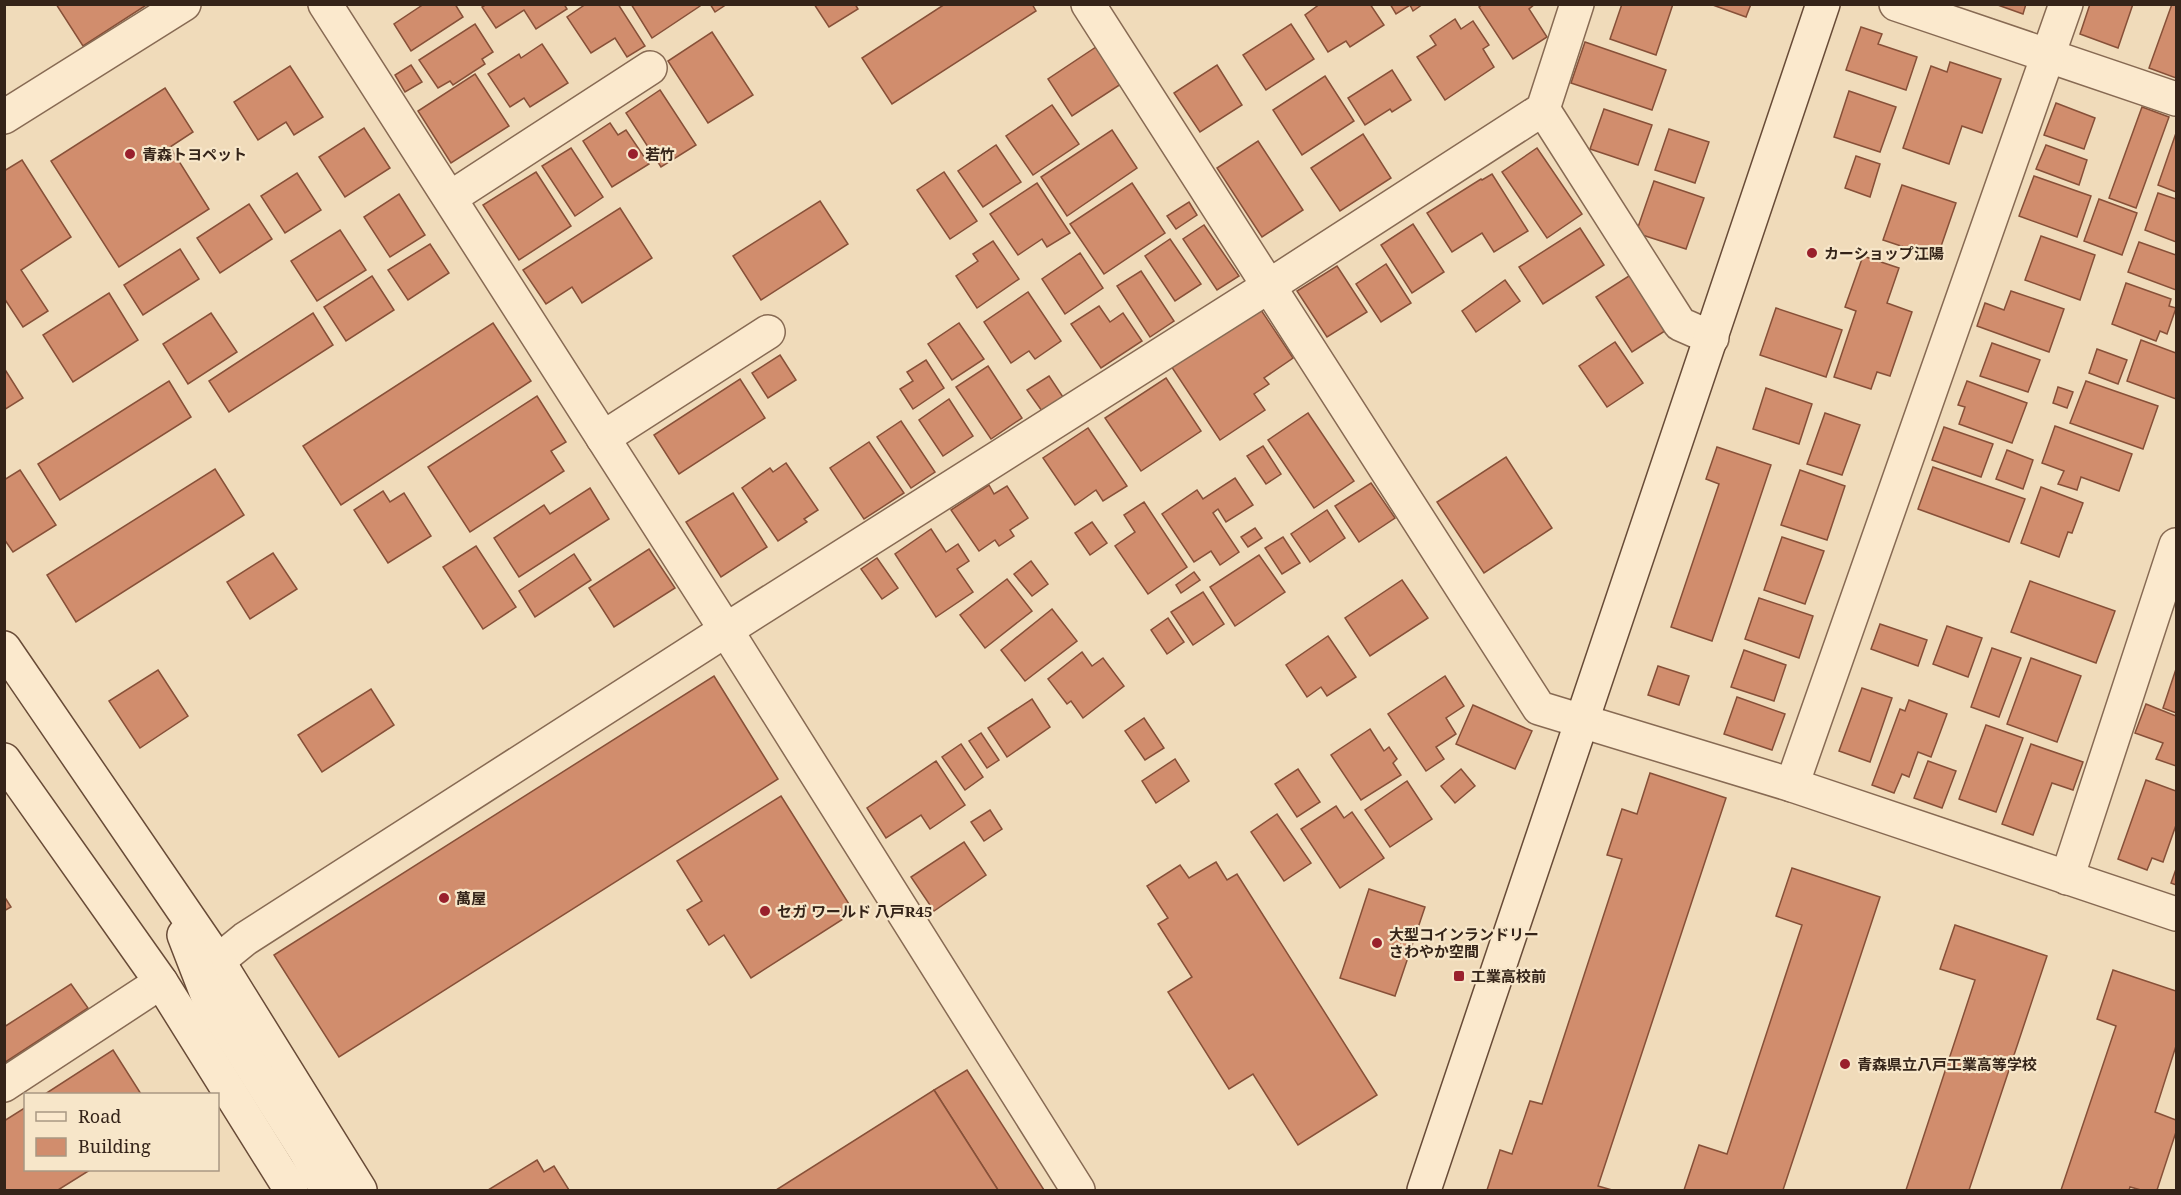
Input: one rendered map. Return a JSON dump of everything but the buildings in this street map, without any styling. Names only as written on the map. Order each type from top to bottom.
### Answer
[{"type":"street","points":[[4,117],[184,4]]},
{"type":"street","points":[[326,4],[726,630],[1078,1191]]},
{"type":"street","points":[[1088,4],[1539,708],[1792,785],[2176,914]]},
{"type":"street","points":[[218,962],[245,939],[1543,109],[1577,4]]},
{"type":"street","points":[[1424,1191],[1823,4]]},
{"type":"street","points":[[1896,4],[2176,99]]},
{"type":"street","points":[[1792,785],[2066,4]]},
{"type":"street","points":[[450,198],[650,68]]},
{"type":"street","points":[[1543,109],[1680,324],[1712,338]]},
{"type":"street","points":[[603,438],[768,332]]},
{"type":"street","points":[[2067,878],[2176,545]]},
{"type":"street","points":[[4,648],[218,962],[360,1191]]},
{"type":"street","points":[[4,759],[161,982],[291,1191]]},
{"type":"street","points":[[157,870],[208,997],[306,1152],[327,1191]]},
{"type":"street","points":[[4,1084],[161,982]]},
{"type":"street","points":[[267,1154],[279,1191]]},
{"type":"place","name":"青森トヨペット","points":[[130,154]]},
{"type":"place","name":"若竹","points":[[633,154]]},
{"type":"place","name":"カーショップ江陽","points":[[1812,253]]},
{"type":"place","name":"萬屋","points":[[444,898]]},
{"type":"place","name":"セガ ワールド 八戸R45","points":[[765,911]]},
{"type":"place","name":"大型コインランドリー さわやか空間","points":[[1377,943]]},
{"type":"place","name":"工業高校前","points":[[1459,976]]},
{"type":"place","name":"青森県立八戸工業高等学校","points":[[1845,1064]]}]
